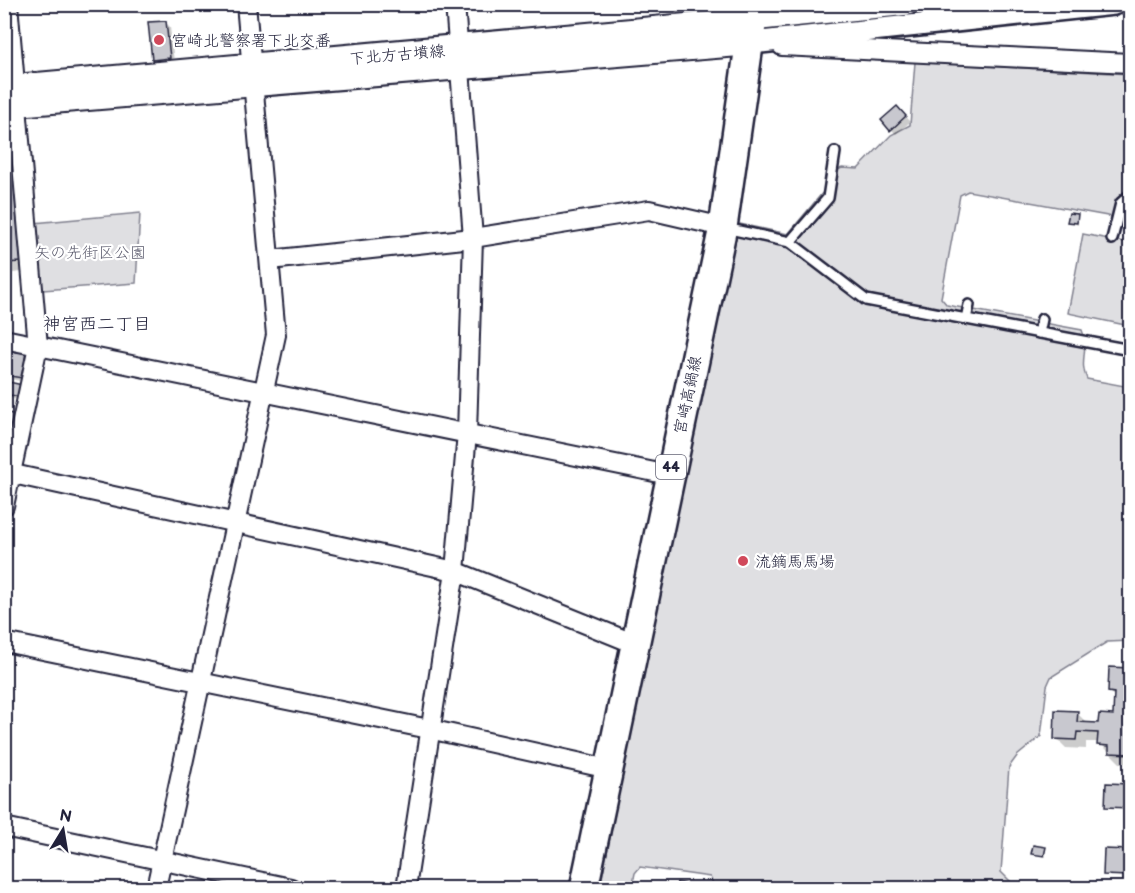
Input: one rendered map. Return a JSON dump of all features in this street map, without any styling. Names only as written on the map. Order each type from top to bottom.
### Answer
[{"type":"main road","name":"下北方古墳線","points":[[11,96],[459,58],[753,23]]},
{"type":"main road","name":"宮崎高鍋線","points":[[584,888],[669,475],[723,227],[753,23]]},
{"type":"street","points":[[4,506],[8,472],[38,346],[11,96],[8,4]]},
{"type":"street","points":[[156,888],[276,335],[246,4]]},
{"type":"street","points":[[406,888],[455,571],[467,433],[473,238],[454,4]]},
{"type":"street","points":[[753,23],[908,4]]},
{"type":"street","points":[[753,23],[1114,4]]},
{"type":"street","points":[[753,23],[1131,63]]},
{"type":"street","points":[[270,260],[473,238],[650,210],[723,227]]},
{"type":"street","points":[[4,339],[669,475]]},
{"type":"street","points":[[8,472],[455,571],[635,644]]},
{"type":"street","points":[[4,642],[429,729],[609,769]]},
{"type":"street","points":[[4,827],[291,888]]},
{"type":"lane","points":[[790,242],[828,198],[835,152]]},
{"type":"lane","points":[[1113,239],[1121,203],[1131,195]]},
{"type":"lane","points":[[723,227],[790,242],[866,300],[1125,349]]},
{"type":"lane","points":[[966,319],[969,305]]},
{"type":"lane","points":[[1039,333],[1042,319]]},
{"type":"green space","points":[[915,62],[1130,74],[1130,220],[968,191],[960,195],[941,298],[947,305],[1082,330],[1087,379],[1130,387],[1130,641],[1107,642],[1051,677],[1047,686],[1041,736],[1017,756],[1009,767],[1001,872],[1011,882],[1094,888],[715,888],[710,877],[640,867],[635,873],[632,888],[600,888],[730,233],[740,224],[788,234],[824,191],[829,174],[842,168],[858,169],[891,135],[910,125]]},
{"type":"green space","name":"矢の先街区公園","points":[[140,213],[136,283],[43,290],[34,223]]},
{"type":"green space","points":[[1083,234],[1130,243],[1130,326],[1068,313]]},
{"type":"building","name":"宮崎北警察署下北交番","points":[[166,21],[170,58],[152,60],[148,22]]},
{"type":"building","points":[[897,106],[906,116],[890,131],[881,120]]},
{"type":"building","points":[[11,151],[21,262],[4,263],[4,152]]},
{"type":"building","points":[[1069,213],[1078,214],[1077,223],[1067,222]]},
{"type":"building","points":[[4,350],[26,353],[22,378],[4,375]]},
{"type":"building","points":[[4,381],[23,385],[21,397],[4,394]]},
{"type":"building","points":[[4,412],[17,415],[13,434],[4,432]]},
{"type":"building","points":[[1109,667],[1130,668],[1130,754],[1109,753],[1109,746],[1097,745],[1098,733],[1077,732],[1076,740],[1054,739],[1055,710],[1078,711],[1077,722],[1098,723],[1099,714],[1113,715],[1114,693],[1108,692]]},
{"type":"building","points":[[1106,783],[1130,784],[1130,808],[1105,807]]},
{"type":"building","points":[[1033,845],[1046,847],[1044,856],[1031,854]]},
{"type":"building","points":[[1104,849],[1130,850],[1129,876],[1103,875]]},
{"type":"building","points":[[677,882],[700,886],[699,888],[675,888]]},
{"type":"place","name":"宮崎北警察署下北交番","points":[[159,40]]},
{"type":"place","name":"流鏑馬馬場","points":[[743,561]]},
{"type":"district","name":"神宮西二丁目","points":[[97,324]]}]
